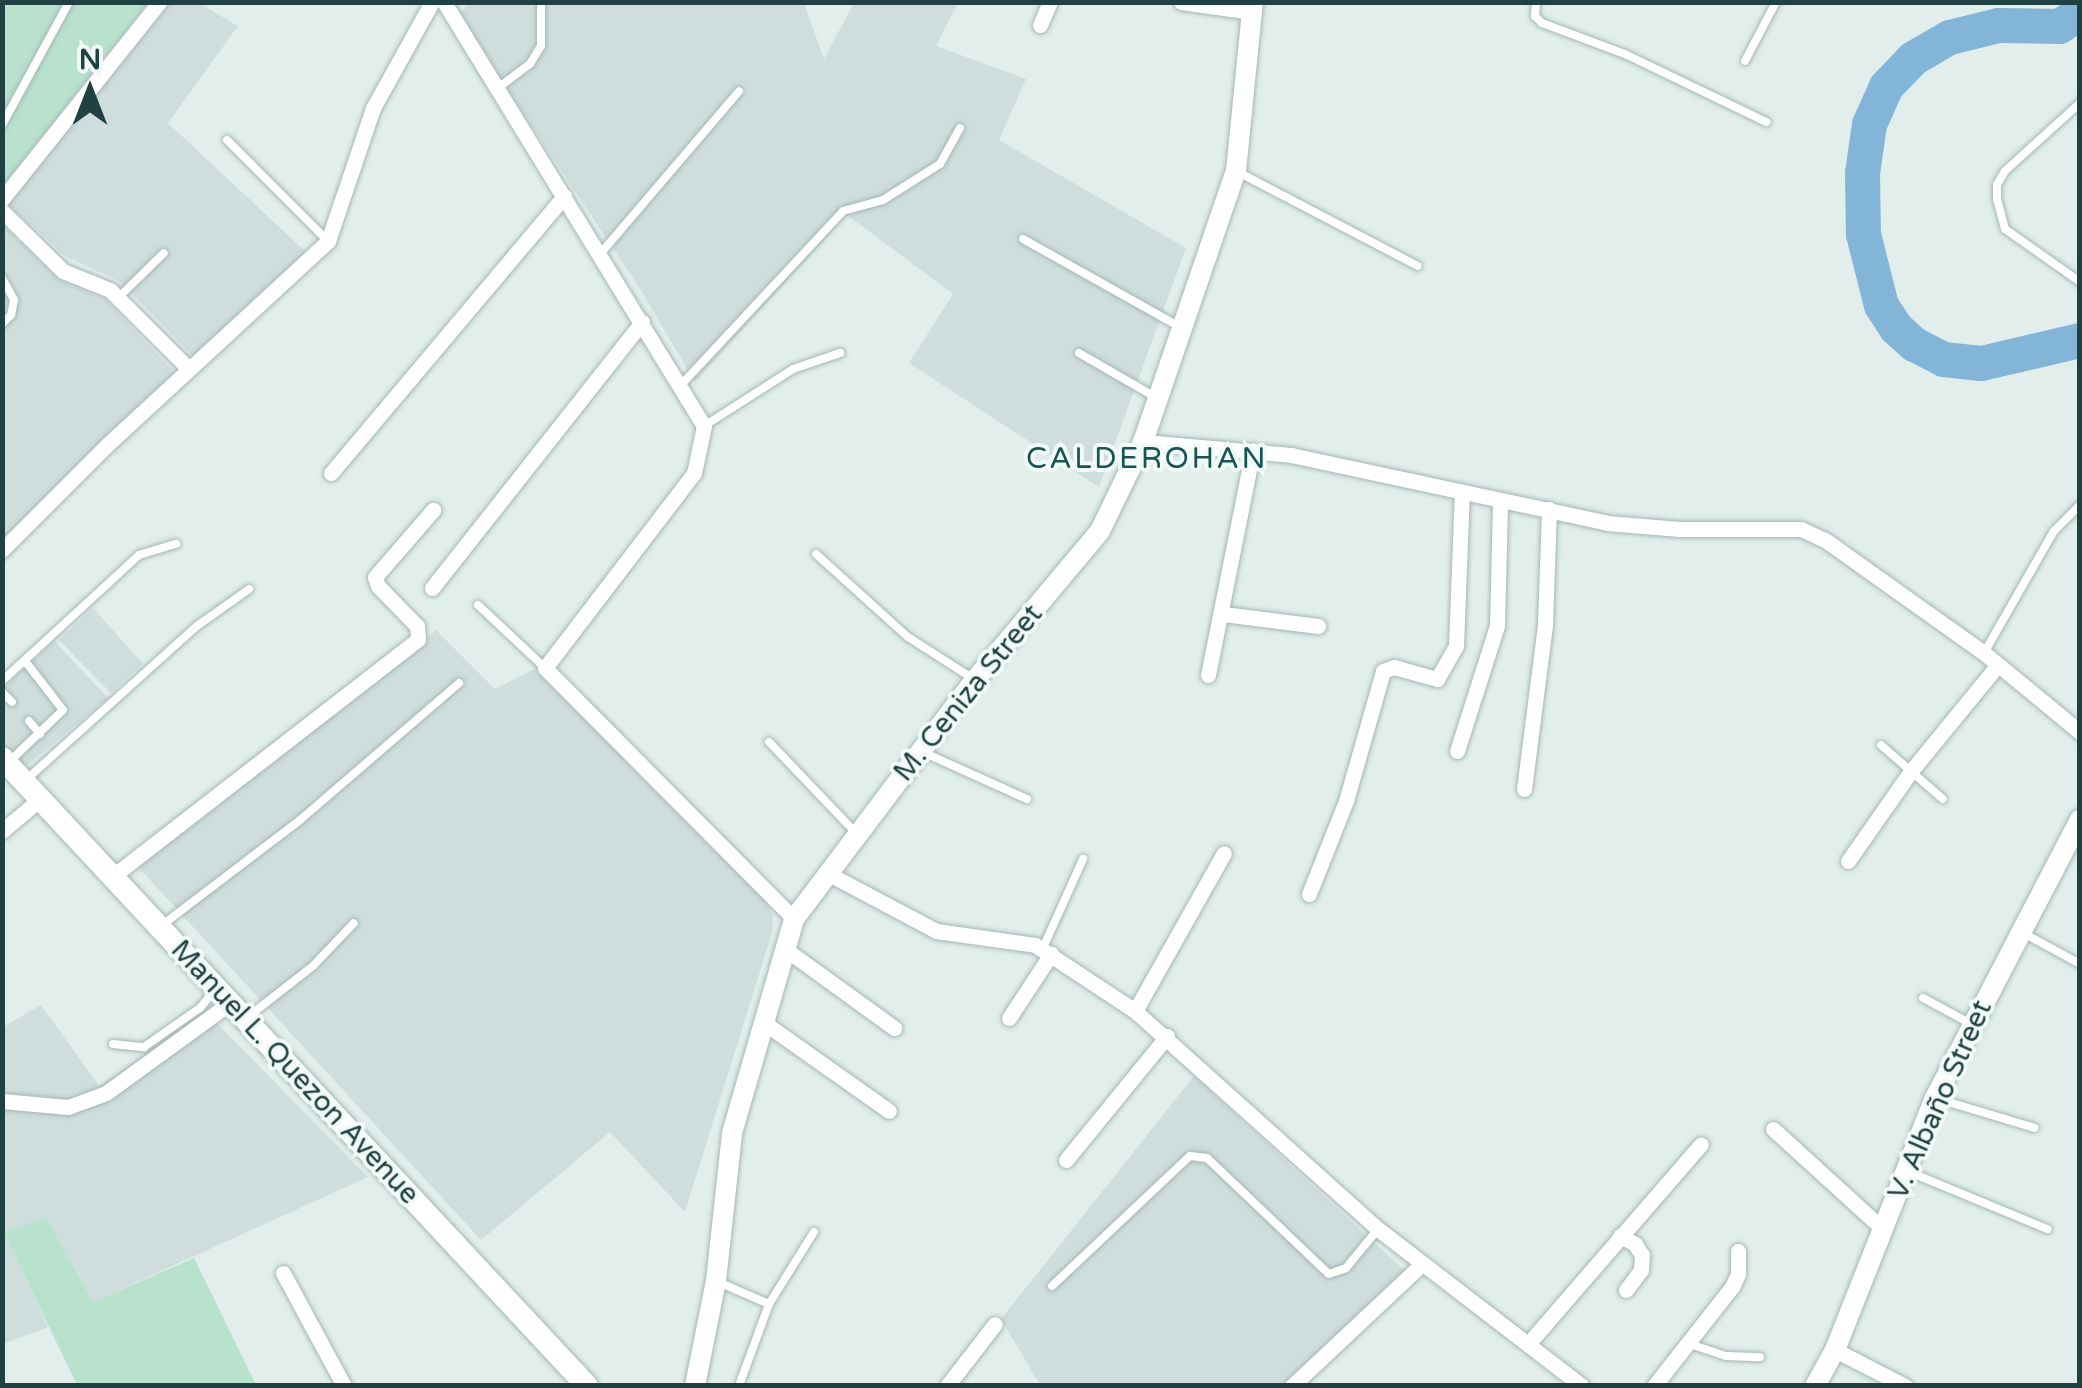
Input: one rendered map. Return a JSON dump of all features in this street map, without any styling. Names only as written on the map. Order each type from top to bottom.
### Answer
[{"type":"main road","name":"Manuel L. Quezon Avenue","points":[[5,761],[587,1386]]},
{"type":"street","points":[[2,199],[159,2]]},
{"type":"street","points":[[2,550],[188,368],[328,240],[373,108],[432,2]]},
{"type":"street","points":[[1040,25],[1050,2]]},
{"type":"street","points":[[1181,2],[1253,8]]},
{"type":"street","points":[[453,7],[498,88],[704,426],[694,473],[545,668],[794,918]]},
{"type":"street","name":"M. Ceniza Street","points":[[695,1386],[716,1280],[732,1132],[794,918],[975,680],[1100,532],[1143,442],[1236,171],[1253,8]]},
{"type":"street","points":[[331,473],[564,196]]},
{"type":"street","points":[[2,211],[64,271],[110,290],[188,368]]},
{"type":"street","points":[[432,588],[642,322]]},
{"type":"street","points":[[1143,442],[1253,450],[1607,523],[1680,530],[1801,529],[1825,540],[1984,654],[2080,732]]},
{"type":"street","points":[[1208,675],[1253,450]]},
{"type":"street","points":[[1309,894],[1346,801],[1383,671],[1394,667],[1437,679],[1456,646],[1462,494]]},
{"type":"street","points":[[1456,751],[1497,626],[1500,500]]},
{"type":"street","points":[[1524,789],[1545,624],[1548,509]]},
{"type":"street","points":[[112,876],[418,639],[417,626],[378,586],[375,577],[433,510]]},
{"type":"street","points":[[1222,614],[1318,626]]},
{"type":"street","points":[[1848,861],[1911,771],[1997,666]]},
{"type":"street","points":[[2,831],[32,790]]},
{"type":"street","name":"V. Albaño Street","points":[[1815,1386],[1835,1350],[1935,1098],[2078,827]]},
{"type":"street","points":[[1136,1011],[1224,853]]},
{"type":"street","points":[[827,873],[936,931],[1046,952],[1136,1011],[1378,1229],[1582,1386]]},
{"type":"street","points":[[785,949],[894,1028]]},
{"type":"street","points":[[1009,1018],[1046,952]]},
{"type":"street","points":[[2,1101],[68,1107],[106,1092],[231,1003]]},
{"type":"street","points":[[762,1022],[889,1111]]},
{"type":"street","points":[[1066,1160],[1166,1036]]},
{"type":"street","points":[[1774,1129],[1884,1230]]},
{"type":"street","points":[[1528,1344],[1701,1144]]},
{"type":"street","points":[[1620,1236],[1635,1244],[1642,1255],[1641,1270],[1626,1290]]},
{"type":"street","points":[[1654,1386],[1732,1286],[1738,1274],[1738,1251]]},
{"type":"street","points":[[1292,1386],[1422,1264]]},
{"type":"street","points":[[283,1273],[344,1386]]},
{"type":"street","points":[[947,1386],[995,1324]]},
{"type":"street","points":[[1835,1350],[1905,1386]]},
{"type":"lane","points":[[2,125],[70,2]]},
{"type":"lane","points":[[498,88],[530,64],[541,46],[541,2]]},
{"type":"lane","points":[[1536,2],[1535,16],[1542,23],[1625,54],[1766,122]]},
{"type":"lane","points":[[1745,61],[1776,2]]},
{"type":"lane","points":[[600,254],[739,91]]},
{"type":"lane","points":[[2080,103],[2005,171],[1997,185],[2005,229],[2080,282]]},
{"type":"lane","points":[[680,386],[843,211],[883,200],[940,164],[960,128]]},
{"type":"lane","points":[[227,140],[328,240]]},
{"type":"lane","points":[[1236,171],[1418,266]]},
{"type":"lane","points":[[1022,239],[1182,328]]},
{"type":"lane","points":[[118,298],[164,254]]},
{"type":"lane","points":[[2,278],[14,300],[11,315],[2,324]]},
{"type":"lane","points":[[704,426],[794,369],[840,353]]},
{"type":"lane","points":[[1078,353],[1158,398]]},
{"type":"lane","points":[[1984,654],[2054,531],[2080,504]]},
{"type":"lane","points":[[2,681],[139,555],[176,544]]},
{"type":"lane","points":[[816,554],[908,637],[975,680]]},
{"type":"lane","points":[[32,790],[197,626],[249,589]]},
{"type":"lane","points":[[478,604],[545,668]]},
{"type":"lane","points":[[5,761],[63,710],[25,661]]},
{"type":"lane","points":[[160,927],[300,820],[459,682]]},
{"type":"lane","points":[[2,692],[12,702]]},
{"type":"lane","points":[[29,721],[40,734]]},
{"type":"lane","points":[[769,742],[858,834]]},
{"type":"lane","points":[[1881,745],[1943,798]]},
{"type":"lane","points":[[922,751],[1027,799]]},
{"type":"lane","points":[[1046,952],[1084,859]]},
{"type":"lane","points":[[114,1044],[144,1047],[200,1008],[231,1003],[314,966],[354,923]]},
{"type":"lane","points":[[2021,932],[2080,964]]},
{"type":"lane","points":[[1923,998],[1971,1024]]},
{"type":"lane","points":[[1935,1098],[2035,1128]]},
{"type":"lane","points":[[1052,1286],[1190,1156],[1207,1158],[1329,1274],[1346,1268],[1378,1229]]},
{"type":"lane","points":[[1907,1171],[2048,1229]]},
{"type":"lane","points":[[740,1383],[769,1304],[814,1232]]},
{"type":"lane","points":[[716,1280],[769,1304]]},
{"type":"lane","points":[[1687,1343],[1726,1356],[1760,1357]]},
{"type":"shaded area","points":[[468,2],[804,3],[824,59],[854,3],[958,3],[936,46],[1026,79],[999,140],[1186,248],[1099,487],[909,363],[953,294],[847,215],[695,382],[640,289],[459,16]]},
{"type":"shaded area","points":[[170,3],[199,3],[238,26],[168,123],[306,252],[195,358],[119,281],[65,256],[9,205]]},
{"type":"shaded area","points":[[2,224],[58,279],[105,299],[176,374],[2,543]]},
{"type":"shaded area","points":[[93,608],[143,664],[111,693],[59,640]]},
{"type":"shaded area","points":[[436,630],[495,689],[534,669],[764,900],[773,915],[772,933],[685,1212],[610,1132],[481,1240],[138,867]]},
{"type":"shaded area","points":[[54,641],[108,698],[24,768],[3,744],[2,689]]},
{"type":"shaded area","points":[[41,1005],[99,1086],[206,1012],[368,1177],[93,1302],[46,1217],[5,1233],[48,1327],[3,1344],[3,1027]]},
{"type":"shaded area","points":[[1194,1076],[1407,1273],[1281,1385],[1040,1385],[1001,1319]]},
{"type":"green space","points":[[3,3],[148,3],[3,187]]},
{"type":"green space","points":[[46,1217],[93,1302],[194,1258],[256,1385],[77,1385],[4,1233]]},
{"type":"waterway","points":[[2080,12],[2059,26],[1998,25],[1949,37],[1913,58],[1886,86],[1869,124],[1862,173],[1863,234],[1881,305],[1896,328],[1914,344],[1943,359],[1981,363],[2080,340]]},
{"type":"district","name":"CALDEROHAN","points":[[1147,459]]}]
